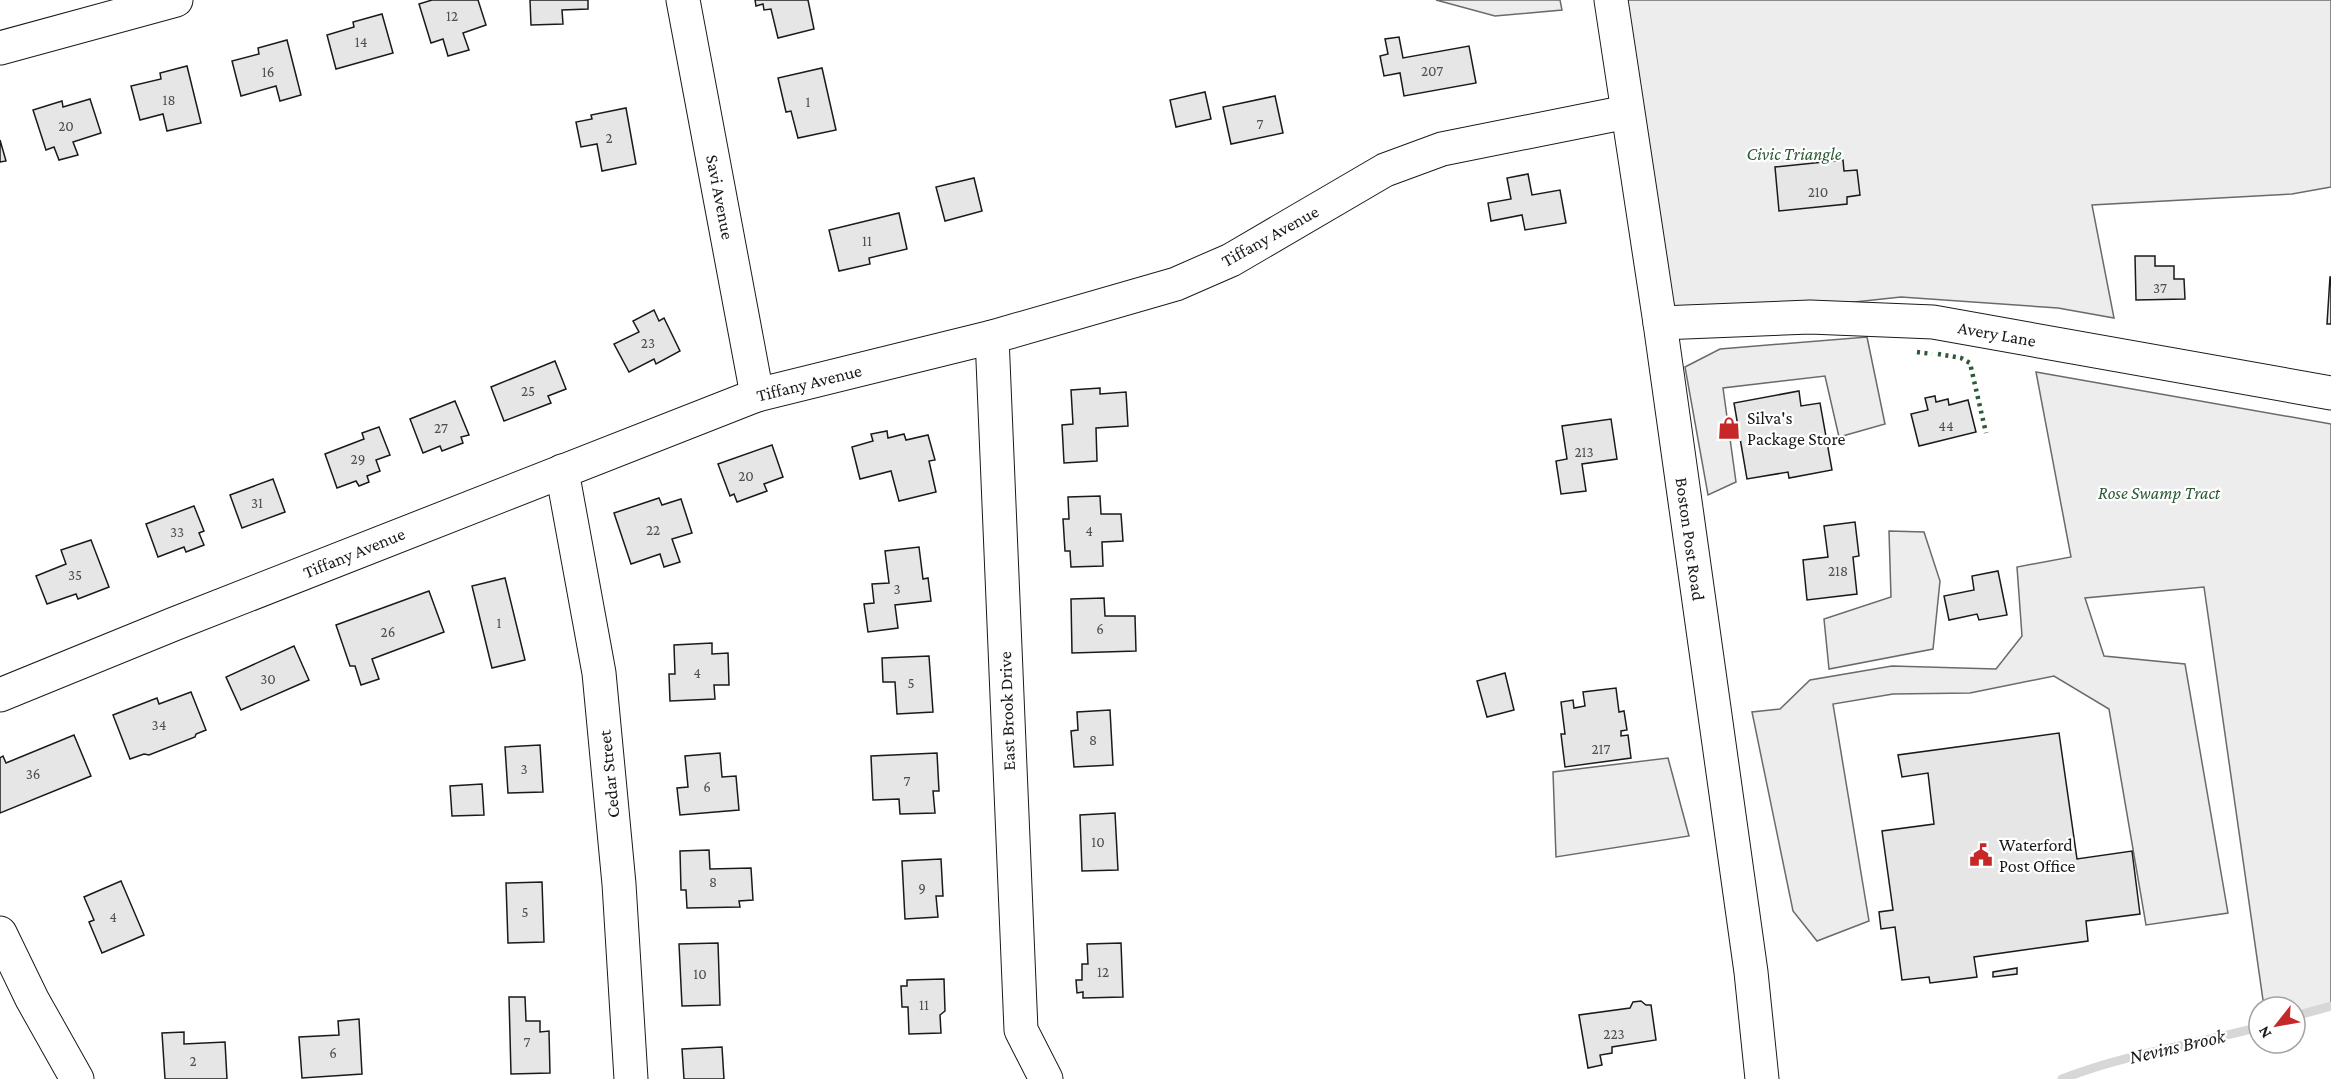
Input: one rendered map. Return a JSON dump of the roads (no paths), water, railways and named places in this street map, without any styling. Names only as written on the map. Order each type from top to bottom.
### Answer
[{"type":"street","points":[[0,48],[176,0]]},
{"type":"street","name":"Savi Avenue","points":[[683,0],[757,395]]},
{"type":"street","name":"Boston Post Road","points":[[1611,0],[1660,323],[1750,972],[1762,1079]]},
{"type":"street","name":"Tiffany Avenue","points":[[0,695],[174,624],[757,395],[992,338],[1176,284],[1232,260],[1385,170],[1442,149],[1627,112]]},
{"type":"street","name":"Avery Lane","points":[[1660,323],[1810,317],[1933,322],[2331,393]]},
{"type":"street","name":"East Brook Drive","points":[[992,338],[1021,1030],[1046,1079]]},
{"type":"street","name":"Cedar Street","points":[[562,471],[599,673],[619,884],[631,1079]]},
{"type":"street","points":[[0,933],[32,999],[76,1079]]},
{"type":"waterway","name":"Nevins Brook","points":[[2307,1013],[2331,1006]]},
{"type":"waterway","name":"Nevins Brook","points":[[2062,1079],[2135,1056],[2247,1030]]},
{"type":"place","name":"Silva's Package Store","points":[[1729,428]]},
{"type":"place","name":"Waterford Post Office","points":[[1981,855]]},
{"type":"park label","name":"Civic Triangle","points":[[1794,154]]},
{"type":"park label","name":"Rose Swamp Tract","points":[[2159,493]]}]
